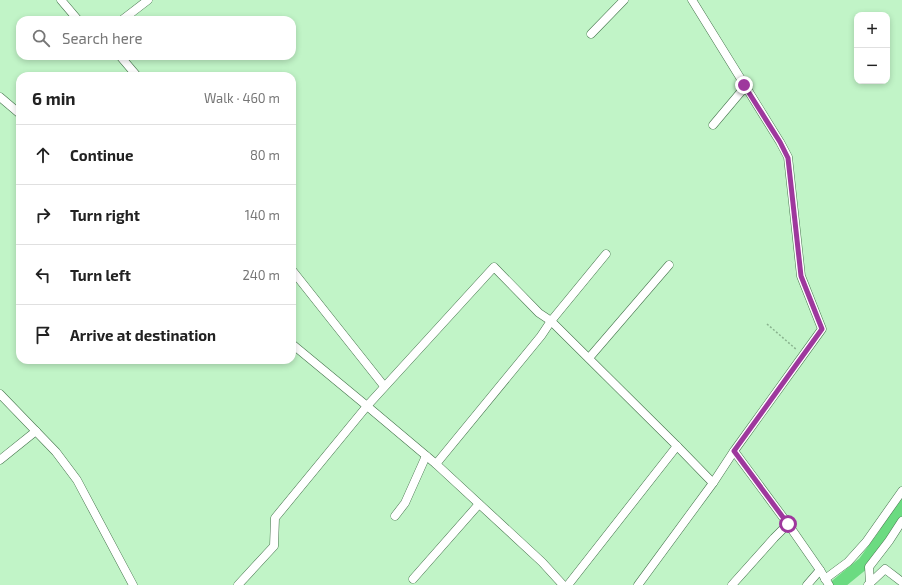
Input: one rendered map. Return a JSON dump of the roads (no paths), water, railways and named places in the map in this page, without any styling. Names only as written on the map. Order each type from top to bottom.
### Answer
[{"type":"street","points":[[61,0],[75,16]]},
{"type":"street","points":[[127,16],[148,0]]},
{"type":"street","points":[[591,34],[624,0]]},
{"type":"street","points":[[638,585],[713,483],[734,451],[822,329],[801,276],[788,158],[780,142],[692,0]]},
{"type":"street","points":[[123,60],[134,72]]},
{"type":"street","points":[[714,125],[745,87]]},
{"type":"street","points":[[0,97],[16,111]]},
{"type":"street","points":[[436,464],[606,254]]},
{"type":"street","points":[[589,358],[669,265]]},
{"type":"street","points":[[238,585],[274,546],[275,518],[384,386],[494,267],[539,313],[551,321],[589,358],[713,483]]},
{"type":"street","points":[[296,275],[384,386]]},
{"type":"street","points":[[296,347],[436,464],[542,562],[563,585]]},
{"type":"street","points":[[0,394],[56,452],[77,480],[133,585]]},
{"type":"street","points":[[0,460],[36,431]]},
{"type":"street","points":[[568,585],[677,446]]},
{"type":"street","points":[[734,451],[788,524],[828,583],[866,542],[902,491]]},
{"type":"street","points":[[395,516],[405,503],[426,456]]},
{"type":"street","points":[[413,579],[479,504]]},
{"type":"street","points":[[869,584],[869,567],[902,521]]},
{"type":"street","points":[[732,585],[788,524]]},
{"type":"street","points":[[869,584],[885,569],[902,582]]},
{"type":"street","points":[[807,585],[820,570]]},
{"type":"waterway","points":[[837,585],[864,563],[885,534],[902,504]]}]
